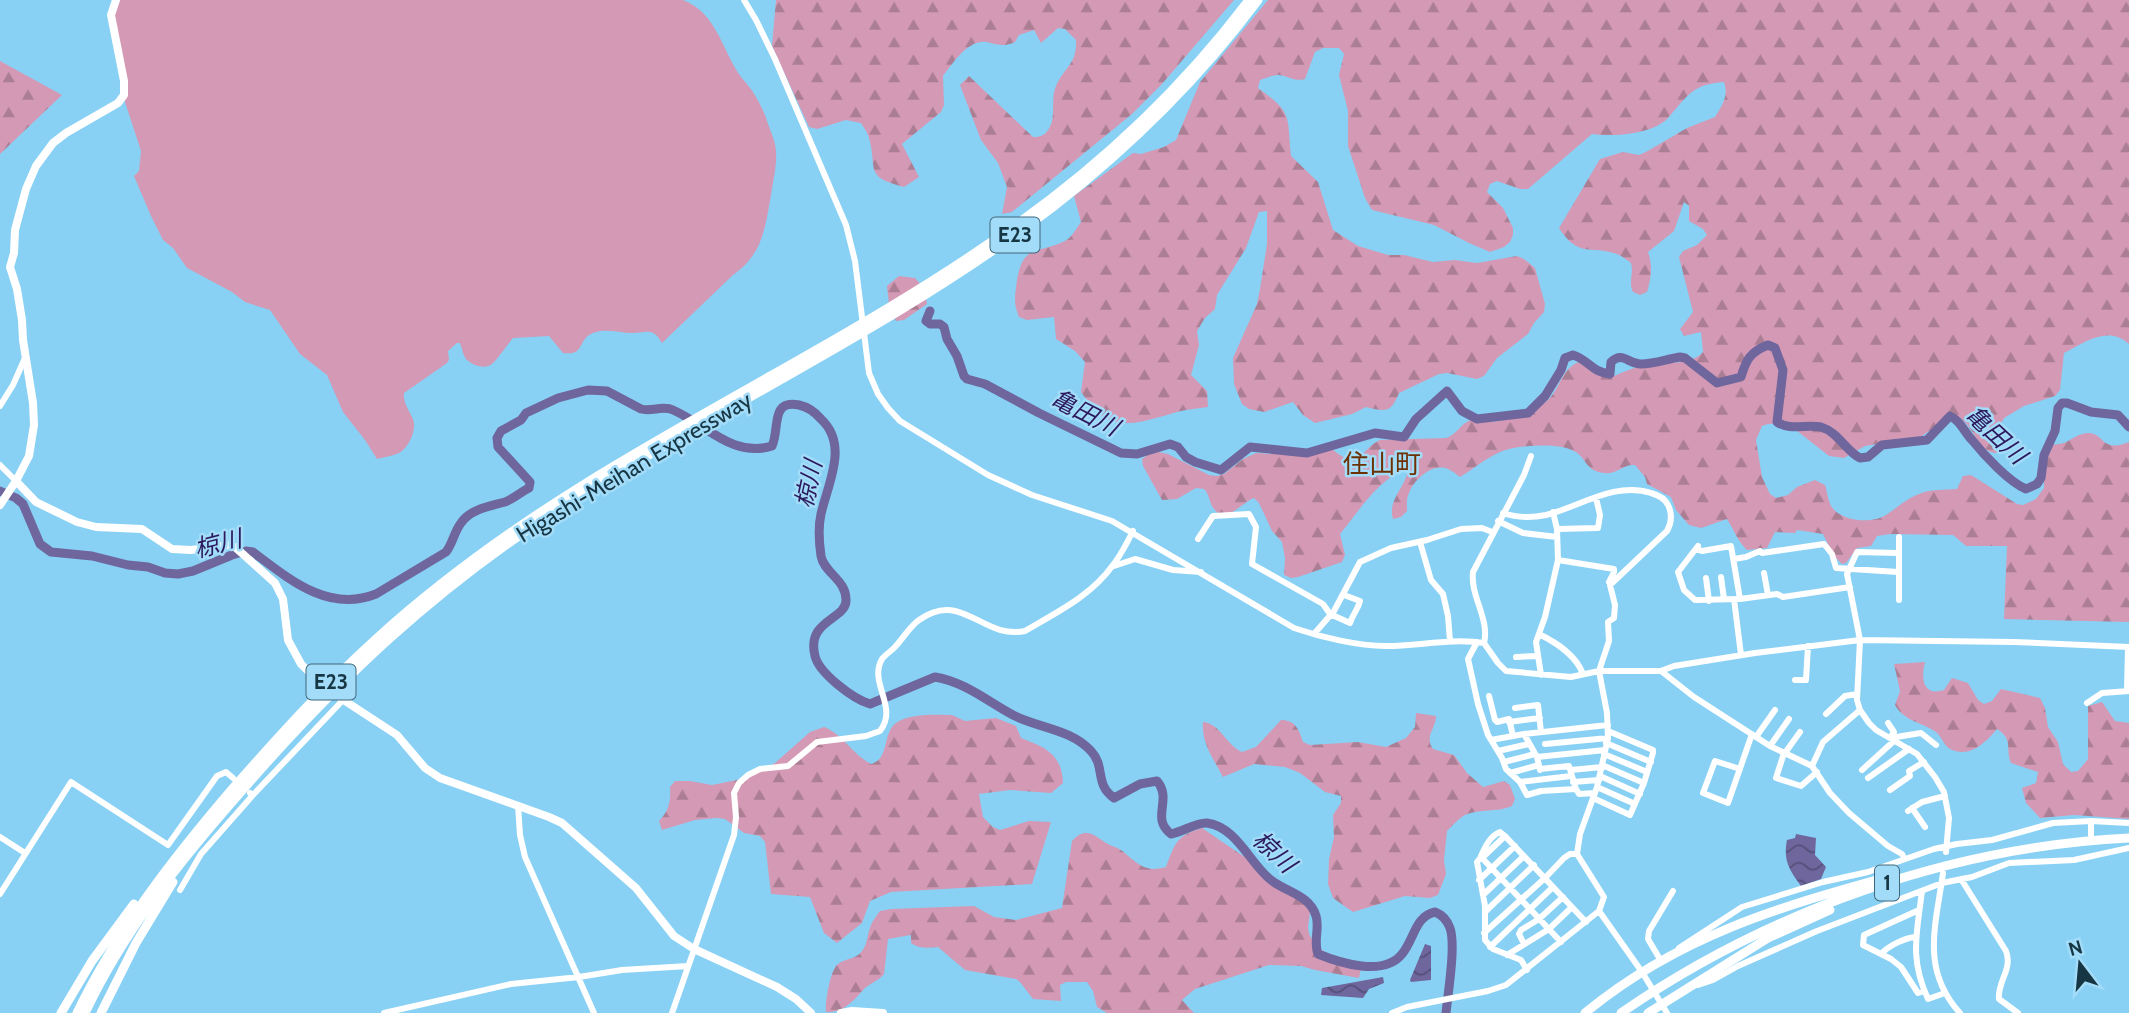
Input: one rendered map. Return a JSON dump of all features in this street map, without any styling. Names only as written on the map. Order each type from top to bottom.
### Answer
[{"type":"highway","name":"Higashi-Meihan Expressway","points":[[722,408],[932,281],[1045,203],[1146,117],[1192,68],[1249,0]]},
{"type":"highway","name":"Higashi-Meihan Expressway","points":[[77,1013],[117,940],[152,889],[307,717],[382,643],[467,573],[540,522],[673,436],[925,294],[1051,209],[1111,159],[1160,113],[1224,43],[1258,0]]},
{"type":"highway","name":"Higashi-Meihan Expressway","points":[[85,1013],[106,972],[140,918],[201,832]]},
{"type":"highway","points":[[61,1013],[115,929],[201,832]]},
{"type":"highway","points":[[101,1013],[149,919],[201,832]]},
{"type":"highway","name":"1","points":[[1621,1013],[1662,986],[1759,933],[1891,881],[1962,862],[2045,846],[2129,838]]},
{"type":"highway","name":"1","points":[[1676,952],[1740,923],[1805,899],[1935,864],[1962,862]]},
{"type":"highway","name":"1","points":[[1692,987],[1768,938],[1888,886],[1891,881]]},
{"type":"highway","points":[[1585,1013],[1642,972],[1676,952]]},
{"type":"highway","points":[[1648,1013],[1665,1008],[1692,987]]},
{"type":"main road","points":[[2,502],[29,456],[34,425],[17,289],[10,272],[15,230],[30,177],[48,149],[66,133],[122,98],[124,80],[111,15],[116,0]]},
{"type":"main road","points":[[14,485],[36,502],[77,522],[96,527],[142,529],[172,549],[191,550],[229,545],[237,548],[275,583],[281,593],[288,640],[301,664],[315,678]]},
{"type":"main road","points":[[341,698],[397,735],[425,768],[440,778],[562,823],[636,888],[674,936],[694,950],[766,980],[787,992],[811,1013]]},
{"type":"main road","points":[[841,1013],[883,1013]]},
{"type":"street","points":[[744,0],[775,59],[846,225],[855,261],[869,373],[873,382],[888,408],[900,421],[1003,482],[1032,495],[1105,517],[1133,531],[1294,628],[1314,634],[1383,646],[1450,641],[1480,643],[1506,671],[1571,677],[1599,671],[1661,670],[1741,655],[1860,640],[2128,647],[2128,691],[2102,693],[2087,703]]},
{"type":"street","points":[[0,406],[13,385],[26,354]]},
{"type":"street","points":[[1531,456],[1524,475],[1492,532],[1472,576],[1486,634],[1468,659],[1478,704],[1491,740],[1510,773],[1520,782],[1527,795],[1602,766],[1644,783]]},
{"type":"street","points":[[0,465],[14,485]]},
{"type":"street","points":[[1503,513],[1522,518],[1553,512],[1622,490],[1641,490],[1665,500],[1671,520],[1667,531],[1609,585]]},
{"type":"street","points":[[1557,529],[1598,528],[1600,515],[1596,498]]},
{"type":"street","points":[[1541,675],[1536,642],[1550,600],[1558,559],[1558,537],[1553,512]]},
{"type":"street","points":[[1198,539],[1213,516],[1249,514],[1256,527],[1252,564],[1323,604],[1330,614],[1350,623],[1360,601],[1344,595]]},
{"type":"street","points":[[1498,522],[1523,533],[1558,537]]},
{"type":"street","points":[[1314,634],[1334,611],[1360,562],[1391,548],[1461,529],[1482,528],[1492,532]]},
{"type":"street","points":[[672,1013],[734,835],[734,797],[739,783],[760,769],[789,766],[817,741],[877,733],[886,722],[886,707],[879,676],[881,661],[912,625],[924,617],[950,609],[1006,631],[1025,631],[1076,602],[1112,567],[1133,531]]},
{"type":"street","points":[[1899,537],[1899,600]]},
{"type":"street","points":[[1420,542],[1430,578],[1443,594],[1450,641]]},
{"type":"street","points":[[1734,559],[1760,551],[1762,553],[1824,544],[1832,554],[1836,568],[1898,572]]},
{"type":"street","points":[[1741,655],[1737,599],[1734,559],[1731,546],[1702,551],[1698,547],[1678,570],[1682,585],[1692,599],[1709,601],[1724,599],[1737,599],[1768,596],[1777,594],[1783,597],[1850,586]]},
{"type":"street","points":[[1898,553],[1857,552],[1848,569],[1860,640],[1857,694],[1860,710],[1866,720],[1876,730],[1893,737],[1909,749],[1936,777],[1945,796],[1949,818],[1947,849]]},
{"type":"street","points":[[1112,567],[1135,559],[1173,570],[1202,572]]},
{"type":"street","points":[[1392,1013],[1407,1007],[1506,985],[1599,911],[1604,898],[1577,854],[1580,834],[1597,787],[1607,740],[1599,671],[1609,641],[1608,622],[1614,618],[1609,585],[1614,569],[1558,559]]},
{"type":"street","points":[[1764,573],[1768,596]]},
{"type":"street","points":[[1721,577],[1724,599]]},
{"type":"street","points":[[1706,579],[1709,601]]},
{"type":"street","points":[[1539,634],[1559,643],[1580,666],[1583,674]]},
{"type":"street","points":[[1795,680],[1806,680],[1808,646]]},
{"type":"street","points":[[1516,657],[1537,656]]},
{"type":"street","points":[[1661,670],[1694,697],[1754,736],[1814,769],[1830,793],[1849,813],[1904,858]]},
{"type":"street","points":[[1826,714],[1845,696],[1857,694]]},
{"type":"street","points":[[1489,696],[1497,722],[1509,719],[1513,736]]},
{"type":"street","points":[[180,890],[201,853],[341,698]]},
{"type":"street","points":[[1516,708],[1538,705],[1545,744],[1538,756]]},
{"type":"street","points":[[1740,769],[1715,761],[1703,793],[1728,803],[1754,736],[1775,710]]},
{"type":"street","points":[[1800,732],[1784,753],[1776,778],[1801,786],[1814,769],[1823,742],[1860,710]]},
{"type":"street","points":[[1509,722],[1540,718]]},
{"type":"street","points":[[1770,746],[1789,719]]},
{"type":"street","points":[[1888,723],[1893,737]]},
{"type":"street","points":[[1862,770],[1902,728]]},
{"type":"street","points":[[1491,740],[1580,729],[1651,762]]},
{"type":"street","points":[[1575,753],[1580,729]]},
{"type":"street","points":[[1893,737],[1923,730],[1936,745]]},
{"type":"street","points":[[1929,738],[1937,733]]},
{"type":"street","points":[[1524,734],[1538,756],[1544,779]]},
{"type":"street","points":[[1504,762],[1575,753],[1607,740]]},
{"type":"street","points":[[1607,740],[1647,772]]},
{"type":"street","points":[[1545,744],[1607,740],[1653,750],[1644,783],[1630,814],[1597,787]]},
{"type":"street","points":[[1498,751],[1529,744]]},
{"type":"street","points":[[1868,778],[1909,749]]},
{"type":"street","points":[[1890,790],[1910,776],[1909,771],[1924,762]]},
{"type":"street","points":[[1510,773],[1539,767],[1569,766],[1579,794],[1597,787],[1640,794]]},
{"type":"street","points":[[0,894],[71,782],[167,847],[217,776],[226,772],[233,778]]},
{"type":"street","points":[[1520,782],[1573,779],[1635,804]]},
{"type":"street","points":[[1924,827],[1910,810],[1922,802],[1945,796]]},
{"type":"street","points":[[519,806],[520,835],[525,857],[594,1013]]},
{"type":"street","points":[[1676,952],[1737,909],[1803,893],[1823,882],[1879,868],[1904,858],[1992,840],[2042,825],[2091,821],[2129,823]]},
{"type":"street","points":[[2091,821],[2091,835]]},
{"type":"street","points":[[1527,970],[1521,960],[1490,947],[1484,933],[1486,911],[1477,862],[1497,833],[1506,836],[1586,922]]},
{"type":"street","points":[[0,837],[25,853]]},
{"type":"street","points":[[1479,880],[1515,846]]},
{"type":"street","points":[[2093,847],[2095,856]]},
{"type":"street","points":[[1692,987],[1713,980],[1817,931],[1942,883],[1972,877],[2009,863],[2054,862],[2129,848]]},
{"type":"street","points":[[1484,933],[1564,858],[1570,853],[1577,854]]},
{"type":"street","points":[[1483,895],[1524,856]]},
{"type":"street","points":[[1482,857],[1561,942]]},
{"type":"street","points":[[1486,911],[1534,865]]},
{"type":"street","points":[[1943,873],[1933,952],[1936,972],[1945,993],[1960,1013]]},
{"type":"street","points":[[1961,879],[2008,955],[2008,967],[1998,994],[2002,1003],[2018,1013]]},
{"type":"street","points":[[1490,947],[1553,887]]},
{"type":"street","points":[[1661,961],[1648,939],[1649,931],[1673,891]]},
{"type":"street","points":[[1922,891],[1915,961],[1928,999],[1945,993]]},
{"type":"street","points":[[1524,944],[1519,934],[1521,930],[1539,919],[1563,897]]},
{"type":"street","points":[[1507,955],[1549,929],[1572,907]]},
{"type":"street","points":[[1919,910],[1864,935],[1863,945],[1882,953],[1901,967],[1918,993],[1924,991]]},
{"type":"street","points":[[1599,911],[1665,1008]]},
{"type":"street","points":[[1814,921],[1817,931]]},
{"type":"street","points":[[1882,953],[1898,943],[1916,937]]},
{"type":"street","points":[[384,1013],[510,984],[622,970],[688,966]]},
{"type":"green space","points":[[119,0],[683,0],[701,11],[714,27],[736,70],[759,102],[774,140],[775,168],[761,240],[743,267],[662,343],[650,332],[603,331],[588,336],[575,352],[563,353],[549,336],[513,338],[492,364],[482,367],[466,359],[460,343],[457,343],[448,351],[447,363],[404,393],[405,403],[414,423],[409,443],[399,453],[377,459],[343,412],[327,375],[300,354],[270,310],[245,302],[187,268],[173,248],[163,240],[134,176],[139,171],[141,151],[125,102],[126,84],[113,16]]},
{"type":"green space","points":[[776,0],[1234,0],[1162,84],[1132,114],[1012,212],[1002,214],[1007,187],[998,163],[981,140],[960,85],[969,76],[1033,137],[1043,135],[1051,125],[1056,86],[1075,55],[1076,40],[1065,29],[1058,28],[1041,43],[1034,30],[1019,35],[1011,44],[980,42],[967,48],[943,76],[944,105],[941,112],[902,144],[919,177],[904,187],[877,175],[868,136],[861,123],[846,120],[817,129],[809,127],[772,46]]},
{"type":"green space","points":[[1268,0],[2129,0],[2129,344],[2113,336],[2096,337],[2064,353],[2060,390],[2055,396],[2024,406],[2004,418],[1997,432],[1997,453],[1985,449],[1959,417],[1943,422],[1920,437],[1865,446],[1844,458],[1829,456],[1787,423],[1762,426],[1756,440],[1762,477],[1770,494],[1776,498],[1788,495],[1797,487],[1815,480],[1825,485],[1830,504],[1836,511],[1857,520],[1880,518],[1923,492],[1957,489],[1963,476],[1971,475],[2017,504],[2023,505],[2036,499],[2044,488],[2044,457],[2052,445],[2065,443],[2081,434],[2089,433],[2108,444],[2120,445],[2129,442],[2129,622],[2004,619],[2007,546],[1966,546],[1953,535],[1877,536],[1871,546],[1857,548],[1846,563],[1842,564],[1834,556],[1823,534],[1797,530],[1795,533],[1775,532],[1767,548],[1747,550],[1727,519],[1701,528],[1689,525],[1676,510],[1671,497],[1647,484],[1635,465],[1608,473],[1598,472],[1574,451],[1558,446],[1505,450],[1460,477],[1445,468],[1428,471],[1411,488],[1407,498],[1407,511],[1401,517],[1393,519],[1393,505],[1408,468],[1397,473],[1370,496],[1340,534],[1345,555],[1342,562],[1291,578],[1284,575],[1282,542],[1272,531],[1254,498],[1223,515],[1214,509],[1204,489],[1196,488],[1177,499],[1162,500],[1143,466],[1142,459],[1153,451],[1168,454],[1209,475],[1217,476],[1256,453],[1309,456],[1332,449],[1342,456],[1354,459],[1380,440],[1446,438],[1472,420],[1495,422],[1529,412],[1549,399],[1565,373],[1579,362],[1592,364],[1614,376],[1643,366],[1686,361],[1703,352],[1701,332],[1684,336],[1680,329],[1693,312],[1679,257],[1683,251],[1697,245],[1707,235],[1703,229],[1689,221],[1689,206],[1684,202],[1674,231],[1648,252],[1650,282],[1647,292],[1640,295],[1633,292],[1631,263],[1617,254],[1579,247],[1559,228],[1600,159],[1623,152],[1639,155],[1687,128],[1715,117],[1725,96],[1724,82],[1695,90],[1655,127],[1628,134],[1592,134],[1528,189],[1497,181],[1490,184],[1487,192],[1503,208],[1513,228],[1513,235],[1504,247],[1490,252],[1434,225],[1372,210],[1365,198],[1348,146],[1348,111],[1339,75],[1344,54],[1339,48],[1323,48],[1315,52],[1305,79],[1279,75],[1260,80],[1258,88],[1283,110],[1288,123],[1291,156],[1318,182],[1333,230],[1358,246],[1388,255],[1404,255],[1433,262],[1455,260],[1477,263],[1517,256],[1535,268],[1545,304],[1544,312],[1528,334],[1497,358],[1484,376],[1477,379],[1439,374],[1399,393],[1387,409],[1366,407],[1352,414],[1315,423],[1303,415],[1293,402],[1264,412],[1249,409],[1242,404],[1234,384],[1233,358],[1257,304],[1260,289],[1267,244],[1267,211],[1259,212],[1246,248],[1217,295],[1215,309],[1197,331],[1199,345],[1191,375],[1207,391],[1208,407],[1134,423],[1113,421],[1100,415],[1081,392],[1085,362],[1075,351],[1056,339],[1054,317],[1027,320],[1019,317],[1015,299],[1023,261],[1027,255],[1063,242],[1073,233],[1081,222],[1074,196],[1133,153],[1141,154],[1176,140],[1200,82]]},
{"type":"green space","points":[[0,61],[62,95],[0,154]]},
{"type":"green space","points":[[899,276],[915,278],[924,288],[927,304],[904,320],[896,321],[889,304],[887,286]]},
{"type":"green space","points":[[1925,662],[1923,679],[1931,691],[1944,690],[1952,678],[1968,683],[1978,700],[1984,704],[1992,701],[2001,689],[2040,698],[2045,708],[2048,727],[2058,742],[2063,764],[2071,772],[2078,771],[2088,759],[2088,706],[2102,702],[2115,721],[2129,723],[2129,819],[2074,815],[2040,818],[2026,803],[2022,788],[2036,783],[2038,772],[2011,763],[2006,737],[1997,729],[1977,748],[1957,752],[1948,748],[1936,732],[1904,715],[1895,705],[1900,691],[1894,664]]},
{"type":"green space","points":[[1416,713],[1436,716],[1430,736],[1433,749],[1454,755],[1467,773],[1483,787],[1504,781],[1510,785],[1515,799],[1512,806],[1506,808],[1465,815],[1447,831],[1444,860],[1446,874],[1438,895],[1430,898],[1405,896],[1353,912],[1333,898],[1328,884],[1329,859],[1334,837],[1333,815],[1341,803],[1341,796],[1325,792],[1300,773],[1285,767],[1254,764],[1223,777],[1209,751],[1203,729],[1203,722],[1209,724],[1242,752],[1256,747],[1281,720],[1293,724],[1303,742],[1310,745],[1358,742],[1386,747],[1406,738],[1415,727]]},
{"type":"green space","points":[[952,715],[965,721],[996,718],[1016,726],[1021,738],[1045,749],[1056,758],[1063,783],[1051,793],[1010,790],[979,794],[983,817],[1000,830],[1029,821],[1051,822],[1032,884],[891,892],[870,901],[862,923],[837,943],[824,933],[810,897],[771,894],[765,842],[760,836],[744,833],[725,819],[717,818],[695,820],[662,830],[659,821],[667,810],[670,787],[675,781],[712,785],[747,778],[775,763],[810,732],[824,727],[871,764],[881,757],[889,733],[896,723],[916,716]]},
{"type":"green space","points":[[1202,828],[1283,887],[1304,899],[1310,912],[1309,934],[1317,947],[1343,963],[1361,968],[1359,978],[1301,966],[1269,965],[1195,989],[1182,1000],[1194,1013],[1107,1013],[1097,1007],[1093,991],[1087,982],[1066,982],[1060,985],[1061,1001],[1033,999],[1016,979],[965,970],[938,947],[914,945],[911,943],[911,935],[888,939],[884,974],[843,1008],[826,1012],[826,1001],[835,967],[862,951],[872,923],[880,911],[974,906],[994,917],[1016,920],[1062,908],[1072,841],[1081,834],[1089,833],[1121,850],[1141,865],[1155,869],[1166,867],[1174,846],[1187,834]]},
{"type":"water","points":[[1796,834],[1816,838],[1815,855],[1826,867],[1821,879],[1801,886],[1790,870],[1786,853],[1787,840],[1795,838]]},
{"type":"water","points":[[1425,944],[1431,946],[1431,980],[1411,982],[1410,980]]},
{"type":"water","points":[[1383,977],[1384,983],[1369,989],[1363,998],[1321,995],[1322,988]]},
{"type":"waterway","name":"亀田川","points":[[930,311],[926,321],[944,327],[947,339],[967,379],[985,384],[1121,453],[1137,454],[1170,444],[1178,447],[1186,457],[1195,462],[1221,470],[1250,447],[1307,453],[1375,433],[1404,437],[1416,419],[1447,391],[1462,411],[1477,419],[1528,413],[1545,396],[1565,358],[1573,355],[1598,371],[1610,374],[1611,362],[1619,358],[1641,364],[1680,357],[1717,383],[1741,377],[1750,357],[1768,345],[1775,348],[1783,370],[1777,422],[1793,427],[1815,426],[1827,429],[1860,458],[1868,457],[1882,445],[1927,440],[1950,416],[1997,468],[2026,489],[2037,484],[2041,478],[2044,455],[2055,431],[2058,408],[2062,403],[2091,412],[2118,415],[2129,427]]},
{"type":"waterway","name":"椋川","points":[[0,491],[23,504],[40,544],[51,552],[92,556],[178,574],[193,571],[232,555],[253,552],[310,590],[325,596],[358,599],[376,594],[446,552],[459,526],[470,514],[508,501],[529,488],[530,482],[498,447],[497,438],[501,431],[521,420],[526,413],[558,398],[588,390],[607,391],[641,409],[673,410],[732,444],[758,449],[772,446],[778,417],[784,406],[790,404],[808,408],[829,429],[835,452],[820,519],[819,540],[823,562],[843,588],[846,601],[839,613],[821,628],[814,644],[818,663],[830,677],[846,691],[870,704],[935,677],[946,679],[1013,715],[1064,733],[1083,744],[1095,757],[1104,787],[1114,798],[1140,784],[1157,781],[1163,795],[1162,822],[1171,834],[1203,823],[1218,826],[1235,839],[1271,880],[1309,903],[1317,921],[1318,954],[1361,966],[1384,965],[1402,954],[1423,918],[1428,914],[1438,913],[1448,923],[1452,936],[1446,1013]]},
{"type":"district","name":"住山町","points":[[1382,464]]}]
